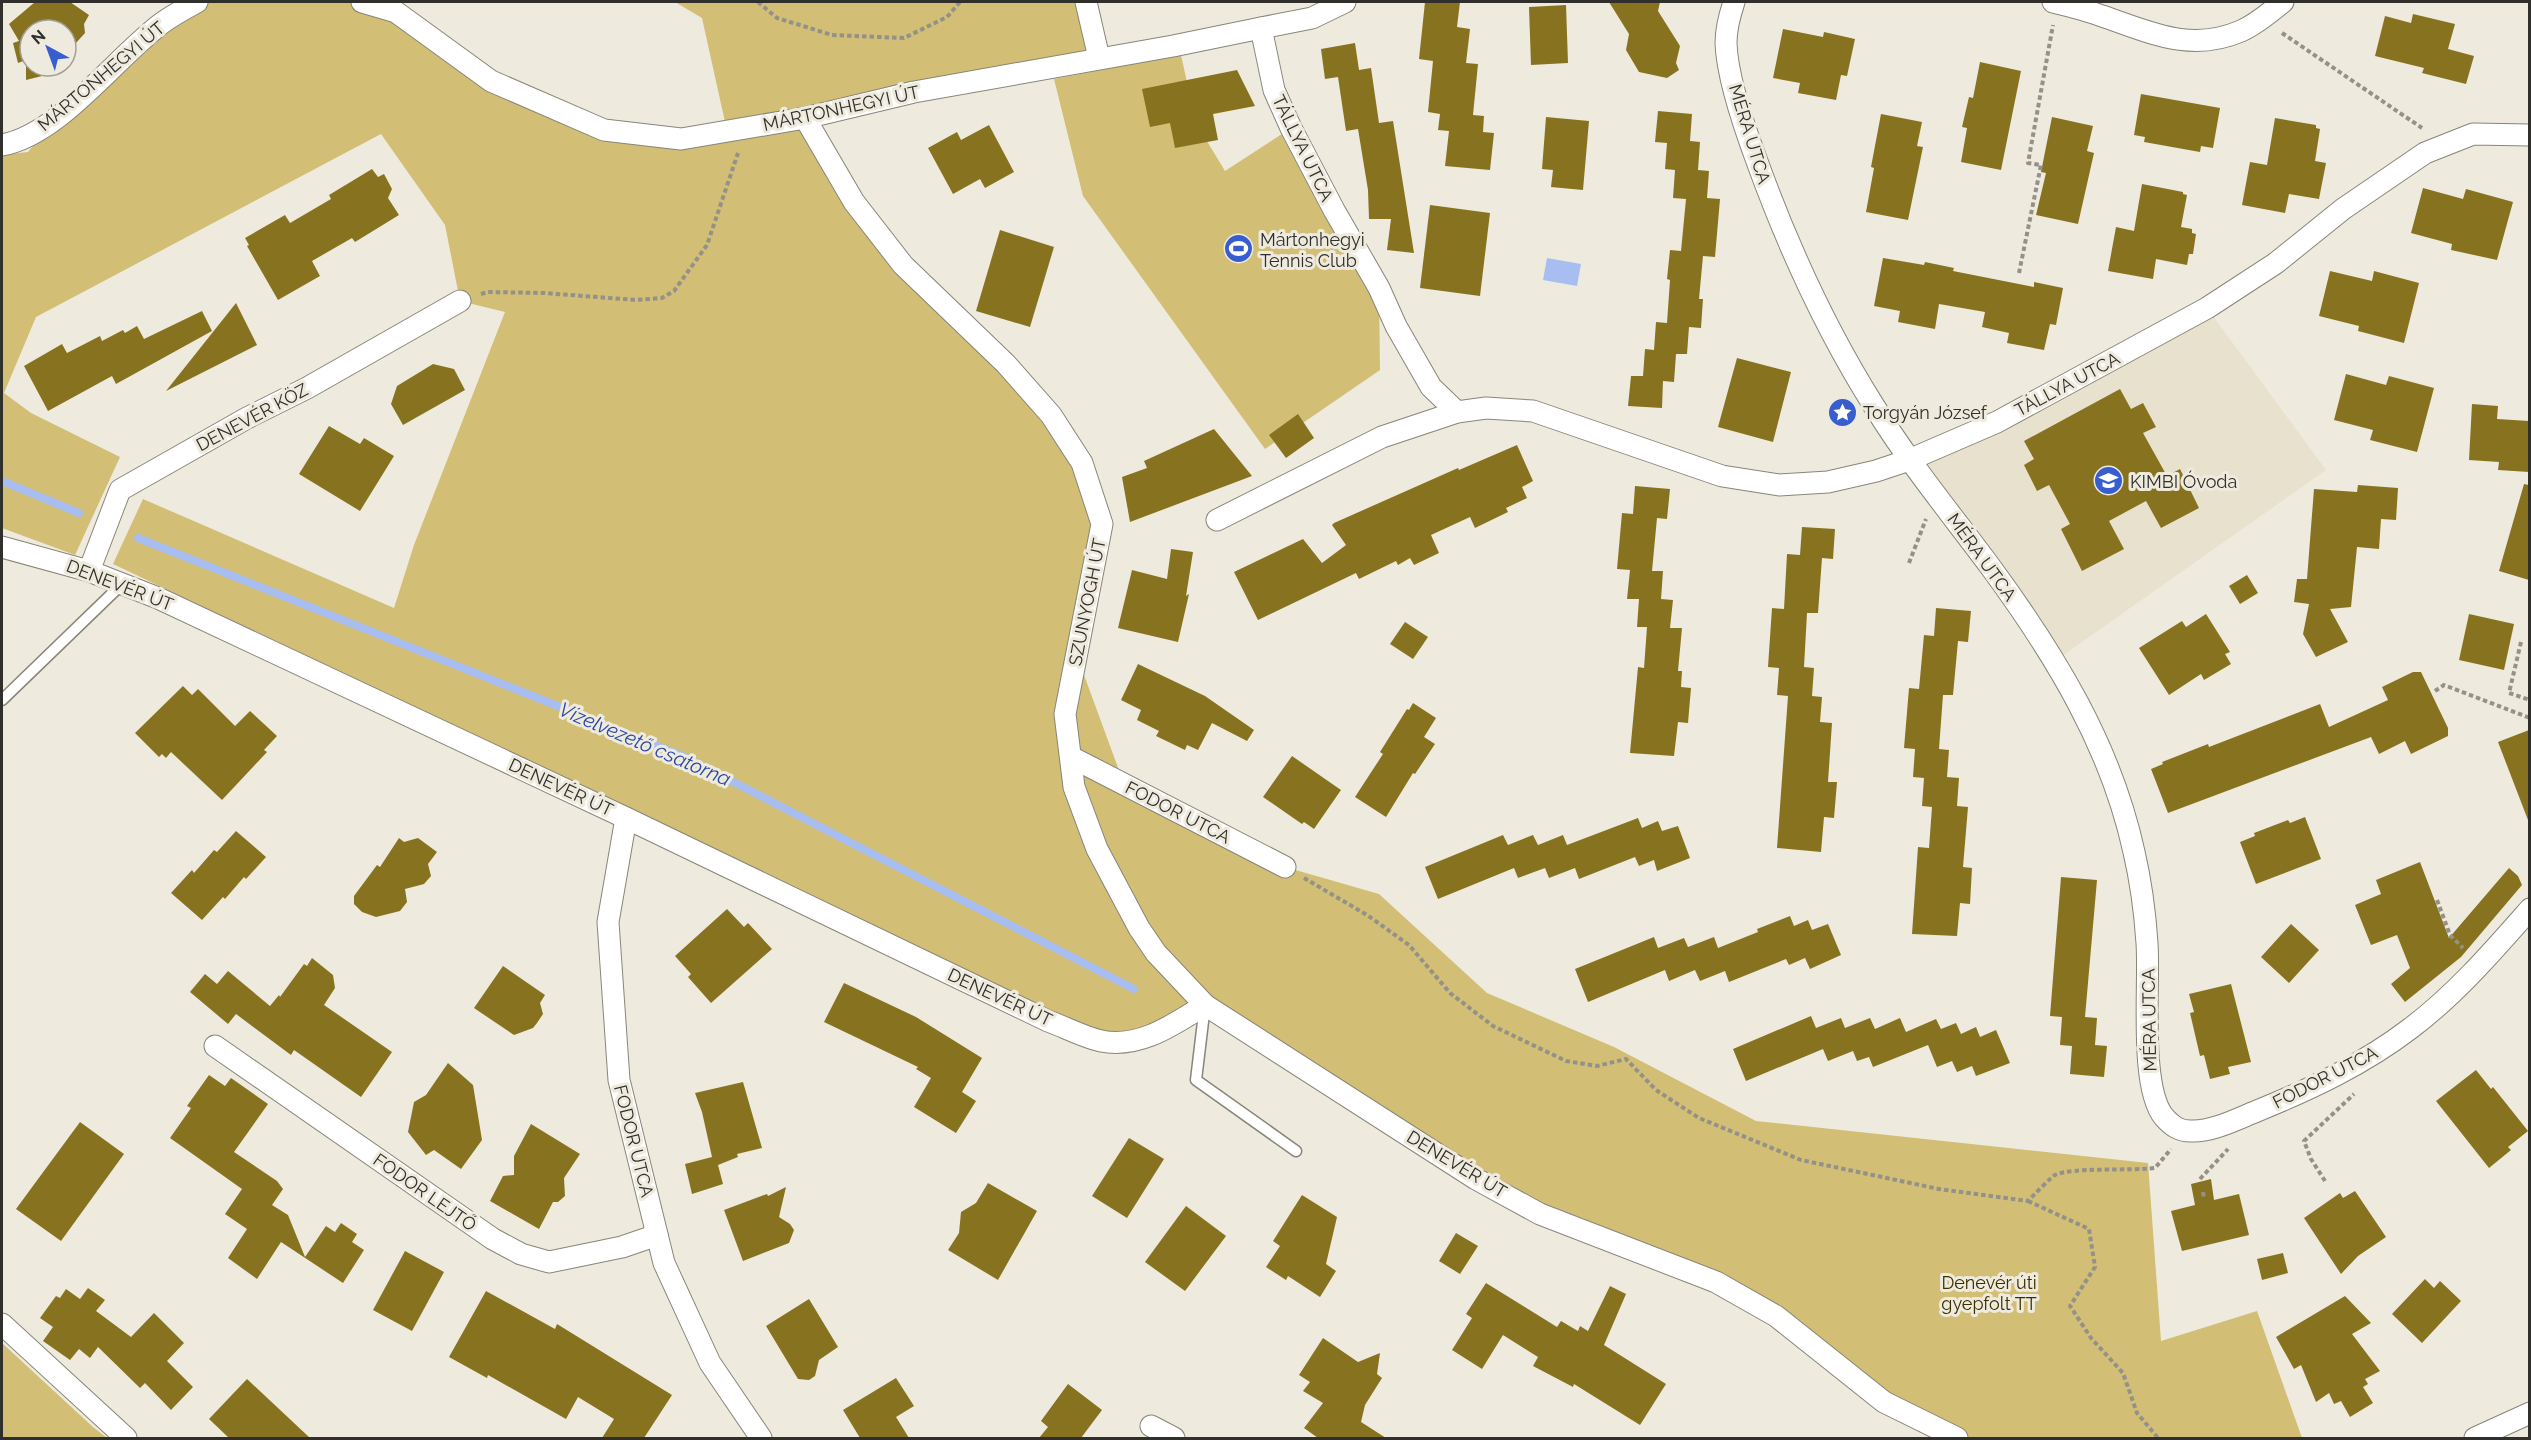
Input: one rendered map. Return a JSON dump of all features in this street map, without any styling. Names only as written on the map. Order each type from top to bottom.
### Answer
[{"type":"street","name":"MÁRTONHEGYI ÚT","points":[[2,145],[14,143],[32,134],[55,118],[162,22],[197,2]]},
{"type":"street","name":"MÁRTONHEGYI ÚT","points":[[362,2],[396,12],[491,81],[604,130],[681,140],[805,118],[914,92],[1173,46],[1312,18],[1345,2]]},
{"type":"street","points":[[1086,2],[1099,58]]},
{"type":"street","name":"MÉRA UTCA","points":[[1734,2],[1726,41],[1729,61],[1748,137],[1771,201],[1802,274],[1838,345],[1909,460],[1992,569],[2049,653],[2088,720],[2111,773],[2125,813],[2144,909],[2148,947],[2150,1078],[2158,1108],[2178,1129]]},
{"type":"street","points":[[2055,2],[2101,15],[2160,37],[2187,42],[2240,31],[2262,19],[2283,2]]},
{"type":"street","name":"TÁLLYA UTCA","points":[[1261,28],[1274,90],[1291,128],[1431,387],[1457,412]]},
{"type":"street","name":"SZUNYOGH ÚT","points":[[805,118],[854,202],[903,265],[1006,364],[1051,415],[1082,463],[1102,524],[1065,714],[1074,787],[1097,849],[1139,928],[1156,953],[1205,1005]]},
{"type":"street","name":"TÁLLYA UTCA","points":[[1217,519],[1382,436],[1457,412],[1486,408],[1533,411],[1722,476],[1779,485],[1828,482],[1876,471],[1909,460],[1997,422],[2207,308],[2276,263],[2343,209],[2404,165],[2446,144],[2473,134],[2529,135]]},
{"type":"street","name":"DENEVÉR KÖZ","points":[[89,571],[120,490],[460,301]]},
{"type":"street","name":"DENEVÉR ÚT","points":[[2,547],[89,571],[158,598],[626,818],[1048,1021],[1101,1041],[1132,1042],[1163,1031],[1205,1005],[1476,1179],[1540,1214],[1716,1282],[1776,1316],[1884,1402],[1957,1438]]},
{"type":"street","name":"FODOR UTCA","points":[[1071,757],[1285,867]]},
{"type":"street","name":"FODOR UTCA","points":[[626,818],[608,922],[619,1080],[664,1263],[710,1363],[761,1438]]},
{"type":"street","name":"FODOR UTCA","points":[[2178,1129],[2192,1131],[2213,1128],[2295,1096],[2367,1059],[2413,1027],[2481,966],[2529,909]]},
{"type":"street","name":"FODOR LEJTŐ","points":[[216,1046],[493,1239],[521,1254],[549,1262],[622,1247],[657,1234]]},
{"type":"street","points":[[2,1324],[126,1438]]},
{"type":"street","points":[[2475,1438],[2529,1413]]},
{"type":"street","points":[[1151,1426],[1174,1438]]},
{"type":"lane","points":[[2,700],[122,584]]},
{"type":"lane","points":[[1205,1005],[1196,1080],[1296,1151]]},
{"type":"path","points":[[758,2],[777,18],[832,36],[904,38],[947,17],[960,2]]},
{"type":"path","points":[[2019,273],[2041,165],[2028,163],[2055,2]]},
{"type":"path","points":[[2262,19],[2446,144]]},
{"type":"path","points":[[460,301],[488,292],[544,293],[636,300],[662,298],[674,291],[707,245],[738,153],[746,148]]},
{"type":"path","points":[[1909,563],[1936,494]]},
{"type":"path","points":[[2521,642],[2509,693],[2529,700]]},
{"type":"path","points":[[2435,691],[2444,685],[2529,718]]},
{"type":"path","points":[[1285,867],[1367,915],[1409,945],[1450,993],[1493,1026],[1566,1061],[1597,1066],[1626,1059],[1656,1090],[1699,1118],[1801,1160],[1939,1189],[2028,1201],[2089,1229],[2096,1267],[2070,1306],[2091,1338],[2123,1373],[2137,1413],[2158,1438]]},
{"type":"path","points":[[2437,900],[2450,935],[2481,966]]},
{"type":"path","points":[[2325,1181],[2311,1159],[2304,1141],[2361,1088]]},
{"type":"path","points":[[2028,1201],[2045,1186],[2052,1176],[2066,1171],[2134,1171],[2155,1168],[2170,1150],[2178,1129]]},
{"type":"path","points":[[2203,1192],[2204,1199]]},
{"type":"shaded area","points":[[2207,308],[2326,470],[2055,661],[1909,460]]},
{"type":"green space","name":"Denevér úti gyepfolt TT","points":[[197,2],[362,2],[491,81],[604,130],[727,131],[702,18],[675,2],[1086,2],[1099,58],[806,118],[854,202],[1051,415],[1102,524],[1069,634],[1124,784],[1285,867],[1379,894],[1487,993],[1614,1047],[1756,1121],[2148,1163],[2161,1341],[2257,1311],[2302,1438],[1957,1438],[1776,1316],[1540,1214],[1205,1005],[1163,1031],[1101,1041],[447,733],[337,670],[113,564],[143,499],[394,608],[414,545],[505,312],[460,301],[445,225],[381,134],[36,317],[4,393],[31,413],[120,457],[75,555],[2,528],[2,155],[28,152],[55,118]]},
{"type":"green space","name":"Mártonhegyi Tennis Club","points":[[1181,55],[1196,123],[1225,171],[1291,128],[1379,288],[1380,370],[1265,449],[1083,196],[1054,79]]},
{"type":"green space","points":[[2,1343],[93,1427],[107,1438],[2,1438]]},
{"type":"water","points":[[1547,258],[1581,264],[1577,286],[1543,280]]},
{"type":"building","points":[[35,2],[70,2],[89,15],[84,24],[85,33],[78,41],[78,18],[18,18],[18,39],[9,24]]},
{"type":"building","points":[[1425,2],[1460,2],[1457,27],[1470,29],[1466,63],[1478,64],[1473,115],[1484,116],[1483,132],[1494,133],[1490,170],[1445,166],[1449,131],[1438,130],[1440,114],[1428,112],[1433,61],[1419,59]]},
{"type":"building","points":[[1609,2],[1660,2],[1658,11],[1680,46],[1676,63],[1679,70],[1667,78],[1639,72],[1626,50],[1629,34]]},
{"type":"building","points":[[1566,5],[1568,63],[1531,65],[1529,7]]},
{"type":"building","points":[[2413,14],[2455,24],[2448,49],[2474,56],[2466,84],[2422,73],[2424,68],[2375,56],[2385,16],[2411,23]]},
{"type":"building","points":[[1783,29],[1823,37],[1824,32],[1855,39],[1847,76],[1841,75],[1836,100],[1798,93],[1800,83],[1773,78]]},
{"type":"building","points":[[18,41],[18,63],[13,43]]},
{"type":"building","points":[[1355,43],[1359,70],[1371,68],[1379,123],[1393,121],[1414,253],[1387,250],[1391,219],[1369,219],[1368,190],[1358,129],[1346,131],[1338,77],[1325,79],[1321,49]]},
{"type":"building","points":[[1980,62],[2021,71],[2001,170],[1961,162],[1967,128],[1962,127],[1969,97],[1973,98]]},
{"type":"building","points":[[1237,70],[1255,106],[1213,114],[1218,140],[1175,148],[1170,123],[1150,127],[1142,89]]},
{"type":"building","points":[[2141,94],[2220,108],[2213,148],[2201,146],[2200,152],[2144,142],[2145,137],[2134,135]]},
{"type":"building","points":[[1658,111],[1692,114],[1690,141],[1700,142],[1698,170],[1709,171],[1707,198],[1720,199],[1715,257],[1703,256],[1699,299],[1703,299],[1701,328],[1689,327],[1687,354],[1676,354],[1674,382],[1663,381],[1662,408],[1628,406],[1631,376],[1643,376],[1645,349],[1654,350],[1656,322],[1667,323],[1670,280],[1667,279],[1670,250],[1681,251],[1686,199],[1673,198],[1675,170],[1665,169],[1667,143],[1655,142]]},
{"type":"building","points":[[1881,114],[1922,122],[1917,146],[1923,147],[1908,220],[1866,212],[1874,168],[1871,167]]},
{"type":"building","points":[[1546,117],[1589,121],[1583,190],[1551,187],[1553,170],[1542,169]]},
{"type":"building","points":[[2052,117],[2093,126],[2087,151],[2094,153],[2078,224],[2036,215],[2046,173],[2041,172]]},
{"type":"building","points":[[2275,118],[2316,125],[2316,128],[2320,129],[2315,161],[2326,163],[2319,199],[2289,194],[2285,213],[2242,205],[2250,162],[2267,165]]},
{"type":"building","points":[[989,125],[1014,172],[985,188],[980,179],[953,194],[928,148],[957,132],[961,140]]},
{"type":"building","points":[[372,169],[378,177],[384,174],[392,189],[388,198],[399,215],[355,242],[352,238],[312,261],[320,276],[278,300],[247,246],[249,245],[245,238],[285,215],[290,223],[331,199],[329,195]]},
{"type":"building","points":[[2142,184],[2183,192],[2187,195],[2181,227],[2192,229],[2192,233],[2196,234],[2193,254],[2189,254],[2187,265],[2156,259],[2153,279],[2108,271],[2116,227],[2134,231]]},
{"type":"building","points":[[2423,188],[2463,199],[2466,189],[2513,202],[2497,260],[2451,250],[2452,244],[2411,233]]},
{"type":"building","points":[[1430,205],[1490,213],[1480,296],[1420,288]]},
{"type":"building","points":[[1000,230],[1054,247],[1030,327],[976,311]]},
{"type":"building","points":[[1883,258],[1924,265],[1925,262],[1954,268],[1953,271],[2034,287],[2034,282],[2063,288],[2056,325],[2050,324],[2044,350],[2007,343],[2009,333],[1982,327],[1985,312],[1939,304],[1935,329],[1898,322],[1900,311],[1874,306]]},
{"type":"building","points":[[2330,271],[2372,281],[2374,271],[2419,283],[2404,343],[2358,331],[2359,326],[2319,316]]},
{"type":"building","points":[[236,303],[257,345],[166,391]]},
{"type":"building","points":[[202,311],[212,331],[116,384],[112,376],[48,411],[24,366],[62,344],[67,353],[100,336],[102,341],[123,330],[125,333],[137,326],[144,339]]},
{"type":"building","points":[[1737,358],[1791,372],[1773,442],[1718,427]]},
{"type":"building","points":[[433,364],[454,369],[465,390],[403,425],[391,404],[397,386]]},
{"type":"building","points":[[2346,374],[2386,385],[2389,376],[2434,388],[2417,452],[2370,440],[2373,430],[2334,420]]},
{"type":"building","name":"KIMBI Óvoda","points":[[2120,389],[2131,409],[2143,403],[2156,427],[2143,433],[2167,476],[2180,469],[2199,508],[2161,528],[2146,501],[2109,521],[2124,549],[2082,571],[2061,529],[2070,524],[2049,485],[2037,491],[2024,465],[2034,459],[2024,441]]},
{"type":"building","points":[[2472,404],[2498,406],[2497,419],[2529,421],[2529,472],[2498,470],[2499,462],[2469,460]]},
{"type":"building","points":[[1298,414],[1314,438],[1286,458],[1269,435]]},
{"type":"building","points":[[329,426],[360,444],[364,438],[394,456],[360,511],[299,474]]},
{"type":"building","points":[[1214,429],[1252,476],[1130,522],[1122,477],[1147,468],[1144,461]]},
{"type":"building","points":[[1517,445],[1533,481],[1522,487],[1527,498],[1506,508],[1508,512],[1475,528],[1470,517],[1431,535],[1439,553],[1414,565],[1410,558],[1398,565],[1396,561],[1359,579],[1356,573],[1258,620],[1234,572],[1303,539],[1322,563],[1346,545],[1332,525],[1334,523],[1458,468],[1459,470]]},
{"type":"building","points":[[2524,484],[2529,485],[2529,580],[2499,571]]},
{"type":"building","points":[[2358,485],[2398,488],[2396,520],[2381,519],[2379,549],[2357,547],[2351,607],[2330,609],[2348,642],[2316,657],[2303,634],[2309,604],[2294,602],[2297,579],[2307,579],[2314,489],[2357,492]]},
{"type":"building","points":[[1635,486],[1670,489],[1667,519],[1657,518],[1652,571],[1663,571],[1661,599],[1673,600],[1670,628],[1682,628],[1678,671],[1682,671],[1681,687],[1691,688],[1688,723],[1678,722],[1674,756],[1630,753],[1638,667],[1644,668],[1647,627],[1637,627],[1639,599],[1627,599],[1630,570],[1617,569],[1622,513],[1633,514]]},
{"type":"building","points":[[1802,527],[1835,529],[1833,559],[1822,558],[1818,613],[1807,613],[1804,667],[1814,668],[1812,696],[1822,697],[1820,722],[1832,723],[1828,782],[1837,782],[1834,818],[1824,817],[1821,852],[1777,848],[1788,696],[1777,695],[1779,668],[1768,667],[1772,608],[1784,609],[1787,554],[1800,555]]},
{"type":"building","points":[[1171,549],[1193,552],[1186,596],[1189,594],[1178,642],[1118,628],[1132,570],[1167,579]]},
{"type":"building","points":[[2247,575],[2258,593],[2240,604],[2229,586]]},
{"type":"building","points":[[1936,608],[1971,611],[1968,642],[1958,641],[1953,695],[1943,695],[1939,749],[1949,750],[1947,777],[1959,778],[1957,806],[1968,807],[1963,867],[1972,868],[1970,904],[1960,903],[1957,936],[1912,934],[1918,847],[1929,848],[1932,807],[1922,806],[1924,778],[1913,777],[1915,749],[1904,748],[1909,688],[1919,689],[1924,635],[1934,636]]},
{"type":"building","points":[[2206,614],[2230,652],[2225,654],[2231,664],[2204,680],[2201,674],[2169,695],[2139,648],[2182,621],[2186,627]]},
{"type":"building","points":[[2469,614],[2514,624],[2504,670],[2459,660]]},
{"type":"building","points":[[1405,622],[1428,637],[1413,659],[1390,644]]},
{"type":"building","points":[[1138,664],[1205,696],[1254,730],[1247,741],[1212,723],[1198,750],[1187,745],[1185,750],[1156,736],[1159,731],[1137,720],[1141,710],[1121,700]]},
{"type":"building","points":[[2413,672],[2421,672],[2448,728],[2448,736],[2411,754],[2405,741],[2379,754],[2371,737],[2168,813],[2151,769],[2163,764],[2162,762],[2208,744],[2209,747],[2320,704],[2329,727],[2388,700],[2382,687]]},
{"type":"building","points":[[183,686],[192,695],[198,689],[235,726],[250,711],[277,736],[264,750],[267,752],[222,800],[171,752],[166,758],[162,754],[159,757],[135,733]]},
{"type":"building","points":[[1413,703],[1436,718],[1424,737],[1435,744],[1415,774],[1413,773],[1386,817],[1355,797],[1383,754],[1380,752]]},
{"type":"building","points":[[2529,730],[2529,820],[2528,820],[2498,742]]},
{"type":"building","points":[[1292,756],[1341,790],[1314,829],[1304,822],[1302,824],[1263,797]]},
{"type":"building","points":[[2305,817],[2321,859],[2256,884],[2240,842],[2255,836],[2254,833],[2288,820],[2290,823]]},
{"type":"building","points":[[1638,818],[1642,828],[1658,821],[1662,831],[1678,826],[1690,858],[1657,871],[1654,860],[1639,866],[1635,857],[1579,879],[1575,868],[1549,878],[1545,868],[1518,878],[1514,868],[1438,899],[1425,867],[1503,835],[1508,845],[1533,835],[1538,845],[1563,835],[1567,845]]},
{"type":"building","points":[[236,831],[266,857],[202,920],[171,893],[192,870],[194,873],[214,850],[217,852]]},
{"type":"building","points":[[399,838],[404,842],[418,838],[437,852],[428,864],[431,876],[424,884],[405,889],[407,902],[400,911],[376,917],[362,912],[354,904],[354,896],[377,865],[380,867]]},
{"type":"building","points":[[2420,862],[2449,938],[2509,868],[2518,876],[2522,885],[2461,957],[2405,1002],[2391,984],[2410,968],[2397,935],[2371,945],[2355,905],[2381,894],[2376,880]]},
{"type":"building","points":[[2061,877],[2097,880],[2085,1017],[2097,1018],[2095,1045],[2107,1046],[2104,1077],[2070,1074],[2072,1046],[2060,1045],[2062,1017],[2050,1016]]},
{"type":"building","points":[[727,909],[744,927],[748,923],[772,949],[711,1003],[688,977],[691,974],[675,956]]},
{"type":"building","points":[[1790,916],[1794,926],[1808,920],[1812,930],[1828,924],[1841,955],[1810,969],[1805,958],[1789,965],[1786,959],[1729,982],[1725,971],[1700,981],[1695,970],[1669,981],[1665,970],[1588,1002],[1575,969],[1654,937],[1658,948],[1684,938],[1688,947],[1714,937],[1718,948]]},
{"type":"building","points":[[2291,924],[2319,950],[2289,983],[2261,957]]},
{"type":"building","points":[[312,958],[333,975],[335,988],[324,1005],[392,1052],[361,1097],[294,1050],[291,1055],[236,1014],[228,1024],[190,992],[205,974],[217,984],[228,971],[270,1006],[279,995],[280,997],[304,964],[307,966]]},
{"type":"building","points":[[503,966],[545,995],[540,1003],[543,1014],[537,1023],[533,1028],[514,1035],[474,1008]]},
{"type":"building","points":[[844,983],[916,1017],[982,1058],[962,1092],[976,1101],[956,1133],[914,1107],[931,1078],[916,1069],[918,1067],[824,1022]]},
{"type":"building","points":[[2231,984],[2251,1062],[2228,1067],[2230,1074],[2210,1079],[2204,1055],[2200,1056],[2190,1013],[2194,1012],[2189,994]]},
{"type":"building","points":[[1811,1016],[1816,1028],[1841,1018],[1845,1028],[1870,1018],[1875,1029],[1900,1018],[1906,1032],[1936,1019],[1941,1029],[1956,1023],[1961,1034],[1976,1027],[1980,1037],[1996,1030],[2010,1063],[1976,1076],[1972,1066],[1957,1072],[1952,1061],[1937,1067],[1928,1045],[1873,1067],[1869,1057],[1857,1061],[1853,1051],[1828,1061],[1823,1049],[1746,1081],[1733,1049]]},
{"type":"building","points":[[448,1063],[473,1085],[482,1140],[461,1169],[434,1150],[426,1155],[408,1132],[414,1102],[426,1095]]},
{"type":"building","points":[[2476,1070],[2491,1089],[2493,1087],[2528,1131],[2508,1147],[2511,1150],[2489,1168],[2436,1101]]},
{"type":"building","points":[[209,1075],[225,1086],[231,1078],[268,1104],[234,1152],[277,1181],[283,1189],[272,1205],[288,1215],[305,1257],[326,1226],[335,1232],[341,1223],[357,1234],[352,1242],[364,1250],[343,1283],[281,1242],[257,1279],[228,1258],[247,1229],[225,1214],[242,1189],[170,1138],[191,1108],[187,1106]]},
{"type":"building","points":[[743,1082],[762,1148],[737,1154],[738,1157],[718,1165],[723,1184],[692,1194],[685,1164],[712,1157],[702,1112],[695,1093]]},
{"type":"building","points":[[80,1122],[124,1154],[61,1241],[16,1209]]},
{"type":"building","points":[[531,1124],[580,1154],[564,1178],[565,1196],[558,1202],[553,1202],[539,1229],[490,1201],[503,1176],[514,1175],[514,1156]]},
{"type":"building","points":[[1129,1138],[1164,1159],[1127,1218],[1092,1196]]},
{"type":"building","points":[[2211,1179],[2214,1200],[2239,1194],[2249,1235],[2182,1251],[2171,1211],[2195,1205],[2191,1184]]},
{"type":"building","points":[[988,1183],[1037,1211],[998,1280],[948,1250],[959,1233],[961,1212],[976,1203]]},
{"type":"building","points":[[786,1187],[779,1217],[790,1224],[794,1230],[789,1243],[743,1261],[724,1210],[767,1194],[768,1196]]},
{"type":"building","points":[[2355,1191],[2386,1237],[2358,1256],[2341,1274],[2304,1218],[2340,1193],[2343,1198]]},
{"type":"building","points":[[1302,1195],[1337,1217],[1326,1264],[1336,1271],[1320,1297],[1288,1276],[1286,1280],[1266,1267],[1280,1246],[1273,1241]]},
{"type":"building","points":[[1186,1206],[1226,1236],[1185,1291],[1145,1262]]},
{"type":"building","points":[[1456,1233],[1478,1246],[1460,1274],[1439,1261]]},
{"type":"building","points":[[405,1251],[444,1272],[412,1331],[373,1310]]},
{"type":"building","points":[[2283,1253],[2288,1273],[2262,1280],[2257,1259]]},
{"type":"building","points":[[2425,1279],[2434,1288],[2440,1281],[2461,1301],[2422,1343],[2392,1314]]},
{"type":"building","points":[[1486,1283],[1557,1327],[1561,1321],[1578,1331],[1580,1326],[1588,1331],[1610,1286],[1626,1294],[1604,1345],[1666,1384],[1640,1425],[1574,1384],[1573,1387],[1533,1366],[1538,1357],[1503,1335],[1482,1369],[1452,1350],[1472,1318],[1466,1314]]},
{"type":"building","points":[[88,1288],[105,1300],[96,1311],[131,1337],[154,1313],[184,1343],[167,1361],[193,1387],[171,1410],[145,1383],[140,1388],[98,1347],[90,1358],[79,1349],[70,1360],[43,1341],[53,1327],[40,1318],[56,1296],[60,1298],[66,1289],[80,1299]]},
{"type":"building","points":[[486,1291],[555,1329],[557,1324],[672,1395],[644,1438],[602,1438],[614,1419],[578,1397],[566,1419],[488,1375],[487,1378],[449,1357]]},
{"type":"building","points":[[2345,1296],[2371,1323],[2352,1334],[2380,1371],[2365,1379],[2368,1384],[2363,1387],[2373,1403],[2350,1417],[2341,1401],[2334,1404],[2329,1393],[2316,1402],[2301,1365],[2294,1369],[2276,1337]]},
{"type":"building","points":[[809,1299],[838,1347],[819,1360],[815,1376],[809,1380],[798,1379],[766,1326]]},
{"type":"building","points":[[1323,1338],[1358,1362],[1380,1353],[1377,1374],[1382,1378],[1365,1405],[1361,1422],[1386,1438],[1318,1438],[1304,1428],[1323,1403],[1303,1391],[1310,1382],[1299,1375]]},
{"type":"building","points":[[896,1378],[914,1406],[896,1417],[909,1438],[860,1438],[843,1410]]},
{"type":"building","points":[[247,1379],[310,1438],[229,1438],[209,1419]]},
{"type":"building","points":[[1068,1384],[1102,1410],[1081,1438],[1039,1438],[1048,1427],[1041,1421]]},
{"type":"waterway","name":"Vízelvezető csatorna","points":[[2,481],[79,513]]},
{"type":"waterway","name":"Vízelvezető csatorna","points":[[138,538],[685,757],[1134,989]]},
{"type":"place","name":"Mártonhegyi Tennis Club","points":[[1239,249]]},
{"type":"place","name":"Torgyán József","points":[[1842,412]]},
{"type":"place","name":"KIMBI Óvoda","points":[[2109,481]]}]
